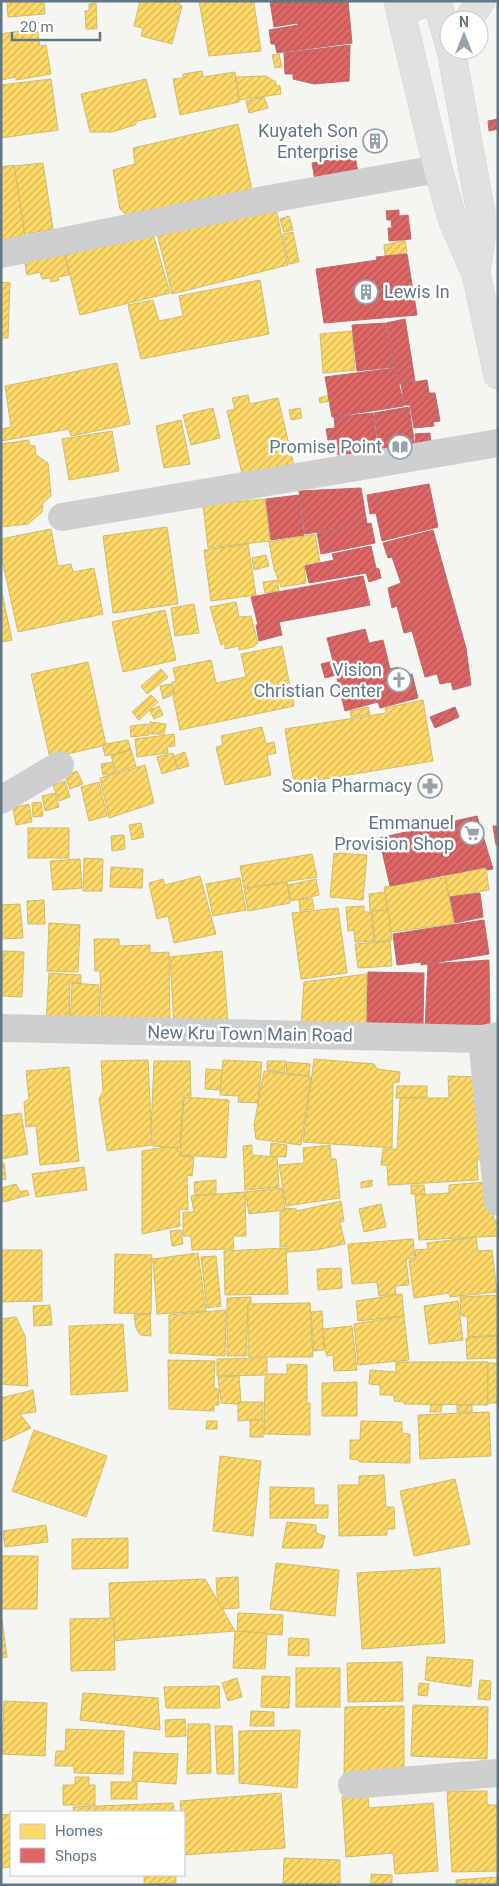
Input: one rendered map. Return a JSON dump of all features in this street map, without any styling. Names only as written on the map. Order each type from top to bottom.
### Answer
[{"type":"main road","points":[[430,1],[399,6],[453,222],[476,274],[498,375]]},
{"type":"main road","points":[[455,60],[481,213],[481,236],[476,274]]},
{"type":"street","points":[[1,254],[268,199],[438,168]]},
{"type":"street","points":[[62,518],[498,443]]},
{"type":"street","points":[[1,800],[60,766]]},
{"type":"street","name":"New Kru Town Main Road","points":[[1,1028],[490,1037]]},
{"type":"street","points":[[490,1037],[498,1202]]},
{"type":"street","points":[[352,1785],[498,1773]]},
{"type":"building: Homes","points":[[7,1],[44,1],[45,14],[8,17]]},
{"type":"building: Homes","points":[[140,1],[180,1],[179,5],[182,6],[172,44],[141,36],[143,28],[134,26]]},
{"type":"building: Homes","points":[[199,1],[256,1],[254,3],[261,51],[209,56]]},
{"type":"building: Homes","points":[[96,3],[97,29],[86,29],[85,11],[89,11],[89,4]]},
{"type":"building: Homes","points":[[37,28],[40,46],[46,45],[51,74],[16,80],[16,77],[1,80],[1,34]]},
{"type":"building: Homes","points":[[279,54],[282,67],[275,68],[272,55]]},
{"type":"building: Homes","points":[[202,71],[203,77],[235,72],[239,102],[180,115],[173,79],[183,78],[183,74]]},
{"type":"building: Homes","points":[[266,76],[276,82],[276,86],[280,86],[281,94],[239,100],[236,77]]},
{"type":"building: Homes","points":[[51,79],[58,130],[1,138],[1,85]]},
{"type":"building: Homes","points":[[146,79],[156,117],[137,121],[135,125],[112,132],[90,132],[81,94]]},
{"type":"building: Homes","points":[[264,97],[268,108],[249,113],[246,101]]},
{"type":"building: Homes","points":[[238,124],[252,190],[128,217],[120,209],[113,170],[135,164],[133,148]]},
{"type":"building: Homes","points":[[43,163],[53,229],[25,234],[14,166]]},
{"type":"building: Homes","points":[[14,165],[25,236],[1,240],[1,167]]},
{"type":"building: Homes","points":[[275,204],[288,265],[172,294],[157,233]]},
{"type":"building: Homes","points":[[289,216],[293,230],[284,232],[280,219]]},
{"type":"building: Homes","points":[[293,232],[299,262],[289,264],[283,234]]},
{"type":"building: Homes","points":[[153,234],[170,293],[80,315],[65,255]]},
{"type":"building: Homes","points":[[405,240],[407,253],[385,256],[384,245]]},
{"type":"building: Homes","points":[[64,251],[69,275],[58,277],[59,280],[51,282],[50,278],[42,279],[40,272],[27,275],[24,258]]},
{"type":"building: Homes","points":[[260,280],[269,334],[141,359],[128,305],[153,300],[159,321],[183,316],[179,296]]},
{"type":"building: Homes","points":[[1,282],[10,283],[8,338],[1,338]]},
{"type":"building: Homes","points":[[352,331],[355,370],[323,373],[320,334]]},
{"type":"building: Homes","points":[[117,363],[130,424],[71,436],[69,429],[1,441],[1,429],[11,427],[5,386]]},
{"type":"building: Homes","points":[[248,395],[250,404],[278,398],[295,470],[244,482],[227,411],[235,409],[232,398]]},
{"type":"building: Homes","points":[[329,395],[330,401],[320,403],[319,398]]},
{"type":"building: Homes","points":[[213,408],[220,438],[191,445],[183,415]]},
{"type":"building: Homes","points":[[300,408],[302,418],[291,420],[289,410]]},
{"type":"building: Homes","points":[[181,420],[190,464],[164,468],[156,426]]},
{"type":"building: Homes","points":[[112,431],[119,471],[69,480],[62,439]]},
{"type":"building: Homes","points":[[29,440],[29,445],[35,446],[36,455],[48,463],[51,496],[43,503],[42,512],[28,524],[1,527],[1,444]]},
{"type":"building: Homes","points":[[265,499],[270,541],[208,548],[203,505]]},
{"type":"building: Homes","points":[[167,527],[178,604],[113,613],[103,536]]},
{"type":"building: Homes","points":[[51,529],[58,566],[71,564],[73,572],[94,568],[103,614],[18,632],[1,555],[1,539]]},
{"type":"building: Homes","points":[[315,534],[320,562],[304,566],[306,583],[281,587],[274,569],[269,542]]},
{"type":"building: Homes","points":[[248,544],[256,595],[211,601],[204,550]]},
{"type":"building: Homes","points":[[266,555],[269,566],[254,570],[252,558]]},
{"type":"building: Homes","points":[[277,580],[279,591],[265,593],[263,582]]},
{"type":"building: Homes","points":[[1,588],[12,640],[1,642]]},
{"type":"building: Homes","points":[[236,602],[239,617],[251,616],[258,643],[253,647],[239,650],[239,646],[225,649],[225,643],[221,645],[210,607]]},
{"type":"building: Homes","points":[[194,604],[199,633],[175,636],[171,608]]},
{"type":"building: Homes","points":[[165,610],[176,660],[123,672],[112,622]]},
{"type":"building: Homes","points":[[282,646],[294,706],[180,730],[173,696],[175,695],[172,682],[176,682],[173,668],[211,660],[216,683],[246,677],[241,654]]},
{"type":"building: Homes","points":[[88,662],[106,745],[50,758],[31,674]]},
{"type":"building: Homes","points":[[161,669],[168,677],[147,694],[141,686]]},
{"type":"building: Homes","points":[[171,684],[174,694],[163,699],[160,686]]},
{"type":"building: Homes","points":[[151,695],[158,702],[139,720],[132,712]]},
{"type":"building: Homes","points":[[423,700],[433,761],[294,784],[285,729],[386,713],[385,708]]},
{"type":"building: Homes","points":[[159,706],[163,715],[154,719],[150,710]]},
{"type":"building: Homes","points":[[368,707],[370,714],[351,717],[350,711]]},
{"type":"building: Homes","points":[[150,722],[166,724],[164,734],[150,734]]},
{"type":"building: Homes","points":[[148,724],[149,735],[131,737],[130,726]]},
{"type":"building: Homes","points":[[262,727],[266,744],[274,742],[276,753],[267,755],[271,775],[225,785],[216,747],[223,745],[221,736]]},
{"type":"building: Homes","points":[[174,734],[175,746],[167,747],[168,753],[137,757],[135,739]]},
{"type":"building: Homes","points":[[128,740],[131,750],[105,756],[103,747],[106,744]]},
{"type":"building: Homes","points":[[131,750],[136,766],[116,772],[111,756]]},
{"type":"building: Homes","points":[[185,752],[189,766],[178,769],[174,756]]},
{"type":"building: Homes","points":[[173,753],[177,769],[162,774],[157,757]]},
{"type":"building: Homes","points":[[112,762],[115,773],[103,775],[101,764]]},
{"type":"building: Homes","points":[[145,765],[154,803],[109,818],[100,778]]},
{"type":"building: Homes","points":[[77,771],[83,784],[70,789],[65,776]]},
{"type":"building: Homes","points":[[65,781],[70,797],[59,801],[53,785]]},
{"type":"building: Homes","points":[[99,782],[107,816],[89,821],[81,787]]},
{"type":"building: Homes","points":[[55,793],[59,807],[45,811],[42,796]]},
{"type":"building: Homes","points":[[41,802],[43,816],[33,817],[32,803]]},
{"type":"building: Homes","points":[[29,804],[32,822],[16,825],[13,808]]},
{"type":"building: Homes","points":[[141,823],[144,837],[132,840],[129,825]]},
{"type":"building: Homes","points":[[28,828],[69,828],[69,858],[28,858]]},
{"type":"building: Homes","points":[[124,835],[125,849],[112,851],[111,836]]},
{"type":"building: Homes","points":[[334,853],[367,855],[363,900],[330,897]]},
{"type":"building: Homes","points":[[312,854],[317,877],[244,888],[240,866]]},
{"type":"building: Homes","points":[[84,858],[103,859],[102,891],[83,891]]},
{"type":"building: Homes","points":[[80,859],[82,888],[53,890],[50,861]]},
{"type":"building: Homes","points":[[111,867],[143,869],[142,888],[110,887]]},
{"type":"building: Homes","points":[[486,868],[489,890],[449,897],[445,875]]},
{"type":"building: Homes","points":[[200,876],[216,934],[174,943],[168,916],[157,919],[149,883],[163,879],[165,885]]},
{"type":"building: Homes","points":[[445,877],[454,924],[391,932],[384,887]]},
{"type":"building: Homes","points":[[240,878],[246,910],[213,916],[206,884]]},
{"type":"building: Homes","points":[[316,879],[319,895],[291,901],[288,885]]},
{"type":"building: Homes","points":[[287,882],[290,903],[248,911],[244,889]]},
{"type":"building: Homes","points":[[385,892],[387,910],[370,911],[369,894]]},
{"type":"building: Homes","points":[[312,898],[314,909],[300,911],[299,900]]},
{"type":"building: Homes","points":[[44,900],[45,924],[28,924],[27,901]]},
{"type":"building: Homes","points":[[20,904],[23,938],[1,939],[1,905]]},
{"type":"building: Homes","points":[[364,906],[364,912],[371,912],[374,941],[355,942],[354,930],[348,931],[346,907]]},
{"type":"building: Homes","points":[[338,908],[347,973],[301,979],[292,913]]},
{"type":"building: Homes","points":[[388,910],[392,940],[375,942],[372,911]]},
{"type":"building: Homes","points":[[49,923],[80,925],[78,972],[47,971]]},
{"type":"building: Homes","points":[[94,939],[119,939],[119,946],[150,945],[150,953],[169,952],[170,1027],[102,1028],[100,971],[95,971]]},
{"type":"building: Homes","points":[[390,941],[392,966],[358,968],[355,944]]},
{"type":"building: Homes","points":[[3,951],[24,952],[22,997],[2,996]]},
{"type":"building: Homes","points":[[222,951],[228,1022],[174,1027],[170,957]]},
{"type":"building: Homes","points":[[49,973],[81,975],[81,983],[70,982],[69,1024],[46,1023]]},
{"type":"building: Homes","points":[[367,974],[366,1025],[301,1026],[304,982]]},
{"type":"building: Homes","points":[[72,983],[99,985],[100,1027],[70,1026]]},
{"type":"building: Homes","points":[[314,1059],[374,1064],[377,1069],[400,1072],[399,1082],[393,1083],[392,1148],[303,1142]]},
{"type":"building: Homes","points":[[148,1060],[152,1145],[107,1151],[99,1099],[103,1091],[101,1061]]},
{"type":"building: Homes","points":[[223,1060],[262,1062],[258,1103],[238,1102],[239,1096],[220,1095]]},
{"type":"building: Homes","points":[[154,1061],[190,1061],[191,1096],[183,1096],[180,1148],[153,1146],[153,1131],[151,1130]]},
{"type":"building: Homes","points":[[267,1061],[286,1061],[284,1073],[267,1070]]},
{"type":"building: Homes","points":[[287,1062],[310,1064],[309,1076],[286,1073]]},
{"type":"building: Homes","points":[[69,1067],[79,1161],[40,1165],[36,1126],[26,1127],[24,1102],[29,1099],[26,1071]]},
{"type":"building: Homes","points":[[206,1069],[222,1070],[220,1090],[205,1089]]},
{"type":"building: Homes","points":[[264,1071],[311,1077],[301,1145],[256,1139],[254,1125]]},
{"type":"building: Homes","points":[[448,1076],[481,1077],[487,1159],[477,1160],[478,1180],[388,1185],[387,1165],[381,1165],[383,1149],[397,1149],[400,1098],[449,1098]]},
{"type":"building: Homes","points":[[397,1086],[427,1086],[427,1097],[396,1098]]},
{"type":"building: Homes","points":[[184,1097],[229,1100],[226,1158],[180,1155]]},
{"type":"building: Homes","points":[[21,1113],[28,1154],[1,1159],[1,1116]]},
{"type":"building: Homes","points":[[271,1143],[287,1145],[286,1157],[270,1156]]},
{"type":"building: Homes","points":[[252,1145],[252,1155],[277,1157],[279,1187],[245,1190],[243,1146]]},
{"type":"building: Homes","points":[[330,1145],[331,1159],[336,1159],[340,1198],[286,1206],[279,1165],[304,1163],[303,1148]]},
{"type":"building: Homes","points":[[165,1147],[178,1148],[180,1156],[194,1157],[192,1176],[187,1175],[188,1210],[179,1209],[180,1226],[142,1234],[142,1151]]},
{"type":"building: Homes","points":[[1,1163],[4,1163],[6,1179],[1,1180]]},
{"type":"building: Homes","points":[[84,1167],[87,1190],[36,1197],[32,1174]]},
{"type":"building: Homes","points":[[216,1180],[216,1194],[195,1195],[194,1182]]},
{"type":"building: Homes","points":[[372,1180],[372,1186],[361,1188],[361,1182]]},
{"type":"building: Homes","points":[[487,1182],[494,1220],[498,1220],[498,1236],[419,1240],[415,1195],[449,1193],[449,1185]]},
{"type":"building: Homes","points":[[16,1184],[20,1192],[27,1190],[29,1195],[3,1202],[1,1188]]},
{"type":"building: Homes","points":[[411,1185],[424,1185],[425,1194],[411,1194]]},
{"type":"building: Homes","points":[[282,1188],[285,1210],[249,1214],[245,1192]]},
{"type":"building: Homes","points":[[245,1192],[246,1236],[233,1236],[234,1249],[192,1250],[191,1236],[183,1236],[183,1212],[194,1212],[191,1196]]},
{"type":"building: Homes","points":[[341,1201],[344,1221],[340,1222],[345,1244],[316,1250],[287,1252],[287,1246],[280,1247],[280,1212],[286,1211],[285,1208],[296,1209],[297,1211]]},
{"type":"building: Homes","points":[[381,1204],[386,1227],[364,1232],[359,1209]]},
{"type":"building: Homes","points":[[181,1230],[183,1244],[172,1246],[170,1231]]},
{"type":"building: Homes","points":[[476,1237],[478,1251],[492,1250],[497,1292],[450,1297],[449,1293],[414,1298],[409,1261],[416,1260],[415,1250],[428,1249],[427,1243]]},
{"type":"building: Homes","points":[[413,1239],[415,1259],[406,1259],[409,1285],[395,1286],[396,1294],[379,1296],[377,1282],[352,1284],[348,1244]]},
{"type":"building: Homes","points":[[286,1248],[288,1294],[225,1295],[224,1251]]},
{"type":"building: Homes","points":[[1,1250],[42,1250],[42,1301],[1,1302]]},
{"type":"building: Homes","points":[[198,1253],[206,1311],[157,1314],[153,1259]]},
{"type":"building: Homes","points":[[115,1254],[152,1255],[151,1314],[114,1313]]},
{"type":"building: Homes","points":[[216,1256],[221,1306],[207,1308],[201,1257]]},
{"type":"building: Homes","points":[[341,1268],[342,1288],[318,1290],[317,1269]]},
{"type":"building: Homes","points":[[402,1294],[404,1316],[358,1321],[356,1301]]},
{"type":"building: Homes","points":[[498,1295],[498,1335],[468,1337],[467,1316],[461,1316],[460,1297]]},
{"type":"building: Homes","points":[[251,1297],[251,1303],[248,1303],[246,1356],[227,1356],[227,1298]]},
{"type":"building: Homes","points":[[458,1301],[463,1340],[429,1344],[424,1306]]},
{"type":"building: Homes","points":[[310,1303],[313,1357],[248,1357],[248,1304]]},
{"type":"building: Homes","points":[[50,1305],[52,1325],[34,1326],[33,1306]]},
{"type":"building: Homes","points":[[226,1310],[225,1356],[169,1353],[169,1315]]},
{"type":"building: Homes","points":[[322,1311],[324,1350],[314,1351],[311,1312]]},
{"type":"building: Homes","points":[[150,1314],[151,1336],[140,1335],[136,1328],[134,1315]]},
{"type":"building: Homes","points":[[404,1316],[409,1360],[358,1365],[354,1324]]},
{"type":"building: Homes","points":[[16,1317],[25,1336],[28,1386],[1,1384],[1,1319]]},
{"type":"building: Homes","points":[[123,1324],[128,1391],[71,1395],[69,1326]]},
{"type":"building: Homes","points":[[352,1326],[357,1370],[334,1371],[333,1355],[327,1356],[325,1350],[323,1329]]},
{"type":"building: Homes","points":[[498,1336],[498,1358],[467,1359],[466,1338]]},
{"type":"building: Homes","points":[[267,1358],[267,1375],[217,1376],[217,1359]]},
{"type":"building: Homes","points":[[168,1360],[215,1361],[214,1388],[218,1389],[219,1405],[214,1405],[214,1411],[169,1409]]},
{"type":"building: Homes","points":[[396,1362],[488,1362],[488,1405],[404,1404],[404,1402],[394,1401],[394,1395],[380,1395],[380,1385],[369,1384],[370,1370],[396,1372]]},
{"type":"building: Homes","points":[[488,1363],[498,1363],[498,1403],[488,1403]]},
{"type":"building: Homes","points":[[287,1364],[307,1365],[307,1403],[310,1403],[310,1435],[264,1434],[265,1377],[268,1377],[268,1374],[287,1374]]},
{"type":"building: Homes","points":[[239,1376],[241,1402],[237,1404],[221,1403],[218,1377]]},
{"type":"building: Homes","points":[[357,1382],[357,1416],[322,1416],[322,1383]]},
{"type":"building: Homes","points":[[33,1390],[36,1412],[20,1414],[31,1428],[1,1442],[1,1398]]},
{"type":"building: Homes","points":[[238,1402],[263,1402],[263,1419],[238,1421]]},
{"type":"building: Homes","points":[[431,1404],[442,1405],[441,1412],[430,1412]]},
{"type":"building: Homes","points":[[457,1405],[472,1405],[472,1412],[457,1412]]},
{"type":"building: Homes","points":[[489,1412],[491,1456],[420,1459],[418,1415]]},
{"type":"building: Homes","points":[[250,1420],[263,1420],[263,1437],[250,1437]]},
{"type":"building: Homes","points":[[207,1421],[217,1421],[217,1429],[206,1429]]},
{"type":"building: Homes","points":[[361,1421],[402,1422],[402,1433],[410,1434],[410,1463],[359,1462],[359,1460],[350,1459],[350,1440],[360,1440]]},
{"type":"building: Homes","points":[[34,1430],[107,1456],[86,1517],[12,1491]]},
{"type":"building: Homes","points":[[220,1456],[261,1461],[253,1536],[213,1531]]},
{"type":"building: Homes","points":[[384,1475],[386,1507],[394,1507],[395,1529],[387,1529],[387,1535],[339,1536],[338,1485],[359,1485],[359,1476]]},
{"type":"building: Homes","points":[[455,1479],[470,1544],[414,1556],[400,1491]]},
{"type":"building: Homes","points":[[270,1487],[314,1488],[314,1505],[328,1505],[328,1518],[270,1518]]},
{"type":"building: Homes","points":[[287,1522],[316,1525],[316,1533],[325,1536],[322,1548],[282,1548]]},
{"type":"building: Homes","points":[[46,1525],[48,1542],[5,1547],[3,1531]]},
{"type":"building: Homes","points":[[128,1538],[128,1568],[72,1569],[72,1539]]},
{"type":"building: Homes","points":[[1,1556],[38,1556],[37,1609],[1,1609]]},
{"type":"building: Homes","points":[[276,1563],[339,1570],[335,1616],[270,1609]]},
{"type":"building: Homes","points":[[440,1568],[445,1643],[362,1649],[357,1573]]},
{"type":"building: Homes","points":[[238,1577],[239,1608],[218,1609],[216,1578]]},
{"type":"building: Homes","points":[[205,1579],[235,1631],[111,1641],[109,1583]]},
{"type":"building: Homes","points":[[1,1613],[7,1657],[1,1658]]},
{"type":"building: Homes","points":[[238,1613],[283,1615],[282,1635],[237,1633]]},
{"type":"building: Homes","points":[[114,1618],[115,1670],[71,1671],[70,1619]]},
{"type":"building: Homes","points":[[235,1631],[267,1633],[265,1669],[233,1668]]},
{"type":"building: Homes","points":[[289,1638],[309,1639],[309,1656],[288,1655]]},
{"type":"building: Homes","points":[[427,1657],[473,1660],[471,1687],[425,1680]]},
{"type":"building: Homes","points":[[402,1662],[403,1701],[348,1702],[347,1663]]},
{"type":"building: Homes","points":[[296,1668],[340,1668],[340,1707],[296,1707]]},
{"type":"building: Homes","points":[[262,1676],[290,1677],[289,1708],[261,1707]]},
{"type":"building: Homes","points":[[237,1678],[242,1697],[228,1701],[222,1683]]},
{"type":"building: Homes","points":[[480,1680],[491,1681],[490,1700],[478,1699]]},
{"type":"building: Homes","points":[[419,1683],[429,1684],[427,1696],[418,1695]]},
{"type":"building: Homes","points":[[219,1686],[220,1708],[166,1708],[164,1687]]},
{"type":"building: Homes","points":[[83,1693],[158,1698],[160,1730],[80,1720]]},
{"type":"building: Homes","points":[[4,1701],[47,1703],[45,1756],[2,1754]]},
{"type":"building: Homes","points":[[413,1705],[488,1707],[487,1759],[411,1756]]},
{"type":"building: Homes","points":[[404,1706],[404,1776],[344,1774],[345,1707]]},
{"type":"building: Homes","points":[[251,1711],[274,1712],[274,1726],[250,1726]]},
{"type":"building: Homes","points":[[185,1719],[186,1736],[166,1737],[165,1720]]},
{"type":"building: Homes","points":[[188,1724],[210,1724],[211,1773],[187,1774]]},
{"type":"building: Homes","points":[[215,1726],[232,1726],[234,1774],[217,1774]]},
{"type":"building: Homes","points":[[66,1729],[124,1731],[123,1774],[74,1773],[74,1766],[55,1766],[56,1751],[65,1751]]},
{"type":"building: Homes","points":[[300,1730],[297,1788],[239,1783],[239,1731]]},
{"type":"building: Homes","points":[[134,1752],[178,1754],[176,1784],[132,1781]]},
{"type":"building: Homes","points":[[75,1777],[89,1777],[89,1785],[95,1785],[95,1805],[63,1805],[63,1785],[75,1785]]},
{"type":"building: Homes","points":[[111,1782],[137,1782],[137,1799],[111,1799]]},
{"type":"building: Homes","points":[[447,1791],[487,1791],[487,1805],[498,1805],[498,1871],[452,1872]]},
{"type":"building: Homes","points":[[281,1793],[285,1848],[185,1855],[185,1811],[181,1811],[180,1801]]},
{"type":"building: Homes","points":[[368,1796],[369,1808],[433,1803],[438,1871],[395,1874],[393,1853],[346,1857],[342,1797]]},
{"type":"building: Homes","points":[[173,1803],[174,1811],[74,1811],[73,1807]]},
{"type":"building: Homes","points":[[10,1814],[10,1867],[2,1868],[1,1815]]},
{"type":"building: Homes","points":[[284,1858],[340,1860],[340,1885],[283,1885]]},
{"type":"building: Homes","points":[[371,1874],[392,1875],[392,1885],[371,1885]]},
{"type":"building: Homes","points":[[144,1876],[176,1876],[176,1883],[144,1884]]},
{"type":"building: Homes","points":[[498,1877],[498,1885],[456,1885],[456,1880]]},
{"type":"building: Shops","points":[[270,1],[348,1],[352,43],[277,53],[275,44],[271,44],[269,30],[298,25],[297,23],[274,27]]},
{"type":"building: Shops","points":[[350,45],[349,81],[314,84],[293,79],[293,74],[285,74],[284,53]]},
{"type":"building: Shops","points":[[498,119],[498,129],[489,131],[488,121]]},
{"type":"building: Shops","name":"Kuyateh Son Enterprise","points":[[384,131],[387,146],[367,151],[364,136]]},
{"type":"building: Shops","points":[[355,156],[359,178],[316,186],[312,163]]},
{"type":"building: Shops","points":[[399,210],[399,216],[408,215],[411,239],[389,241],[388,228],[392,228],[391,220],[387,220],[386,211]]},
{"type":"building: Shops","name":"Lewis In","points":[[407,254],[417,315],[324,323],[316,269],[377,260],[376,257]]},
{"type":"building: Shops","points":[[405,319],[415,381],[399,384],[386,323]]},
{"type":"building: Shops","points":[[385,323],[395,367],[357,371],[352,325]]},
{"type":"building: Shops","points":[[395,368],[404,406],[332,417],[325,377]]},
{"type":"building: Shops","points":[[427,380],[429,393],[435,393],[440,421],[433,422],[434,426],[414,428],[410,405],[404,405],[401,384]]},
{"type":"building: Shops","points":[[409,407],[415,447],[379,451],[374,413]]},
{"type":"building: Shops","points":[[373,413],[378,451],[338,455],[337,439],[328,440],[326,429],[335,428],[334,417]]},
{"type":"building: Shops","points":[[430,433],[431,446],[416,447],[415,434]]},
{"type":"building: Shops","points":[[429,484],[438,527],[382,541],[376,513],[370,514],[367,495]]},
{"type":"building: Shops","points":[[361,488],[367,524],[305,534],[299,491]]},
{"type":"building: Shops","points":[[299,495],[304,535],[271,540],[266,499]]},
{"type":"building: Shops","points":[[371,523],[375,543],[321,554],[317,533]]},
{"type":"building: Shops","points":[[433,530],[466,648],[471,685],[453,690],[451,682],[440,684],[437,674],[425,677],[412,631],[404,633],[397,606],[392,608],[388,588],[401,583],[392,557],[388,558],[383,543]]},
{"type":"building: Shops","points":[[371,546],[376,568],[379,569],[381,578],[369,582],[366,573],[309,583],[305,566],[334,560],[332,554]]},
{"type":"building: Shops","points":[[363,576],[370,605],[279,622],[282,635],[259,641],[256,625],[258,625],[251,597]]},
{"type":"building: Shops","points":[[365,629],[369,643],[383,640],[390,669],[398,667],[401,678],[412,674],[418,698],[380,708],[378,702],[345,711],[336,675],[325,678],[321,664],[333,661],[327,638]]},
{"type":"building: Shops","points":[[455,707],[459,717],[435,728],[430,717]]},
{"type":"building: Shops","points":[[477,816],[493,869],[487,870],[486,867],[390,886],[379,838]]},
{"type":"building: Shops","points":[[493,826],[498,826],[498,844],[496,845]]},
{"type":"building: Shops","points":[[480,893],[483,917],[455,923],[450,897]]},
{"type":"building: Shops","points":[[484,920],[489,954],[421,965],[421,962],[397,965],[393,934]]},
{"type":"building: Shops","points":[[489,960],[490,1027],[425,1028],[428,964]]},
{"type":"building: Shops","points":[[368,972],[424,973],[423,1028],[367,1027]]},
{"type":"place","name":"Kuyateh Son Enterprise","points":[[375,141]]},
{"type":"place","name":"Lewis In","points":[[366,292]]},
{"type":"place","name":"Promise Point","points":[[400,447]]},
{"type":"place","name":"Vision Christian Center","points":[[399,680]]},
{"type":"place","name":"Sonia Pharmacy","points":[[430,786]]},
{"type":"place","name":"Emmanuel Provision Shop","points":[[472,833]]}]
